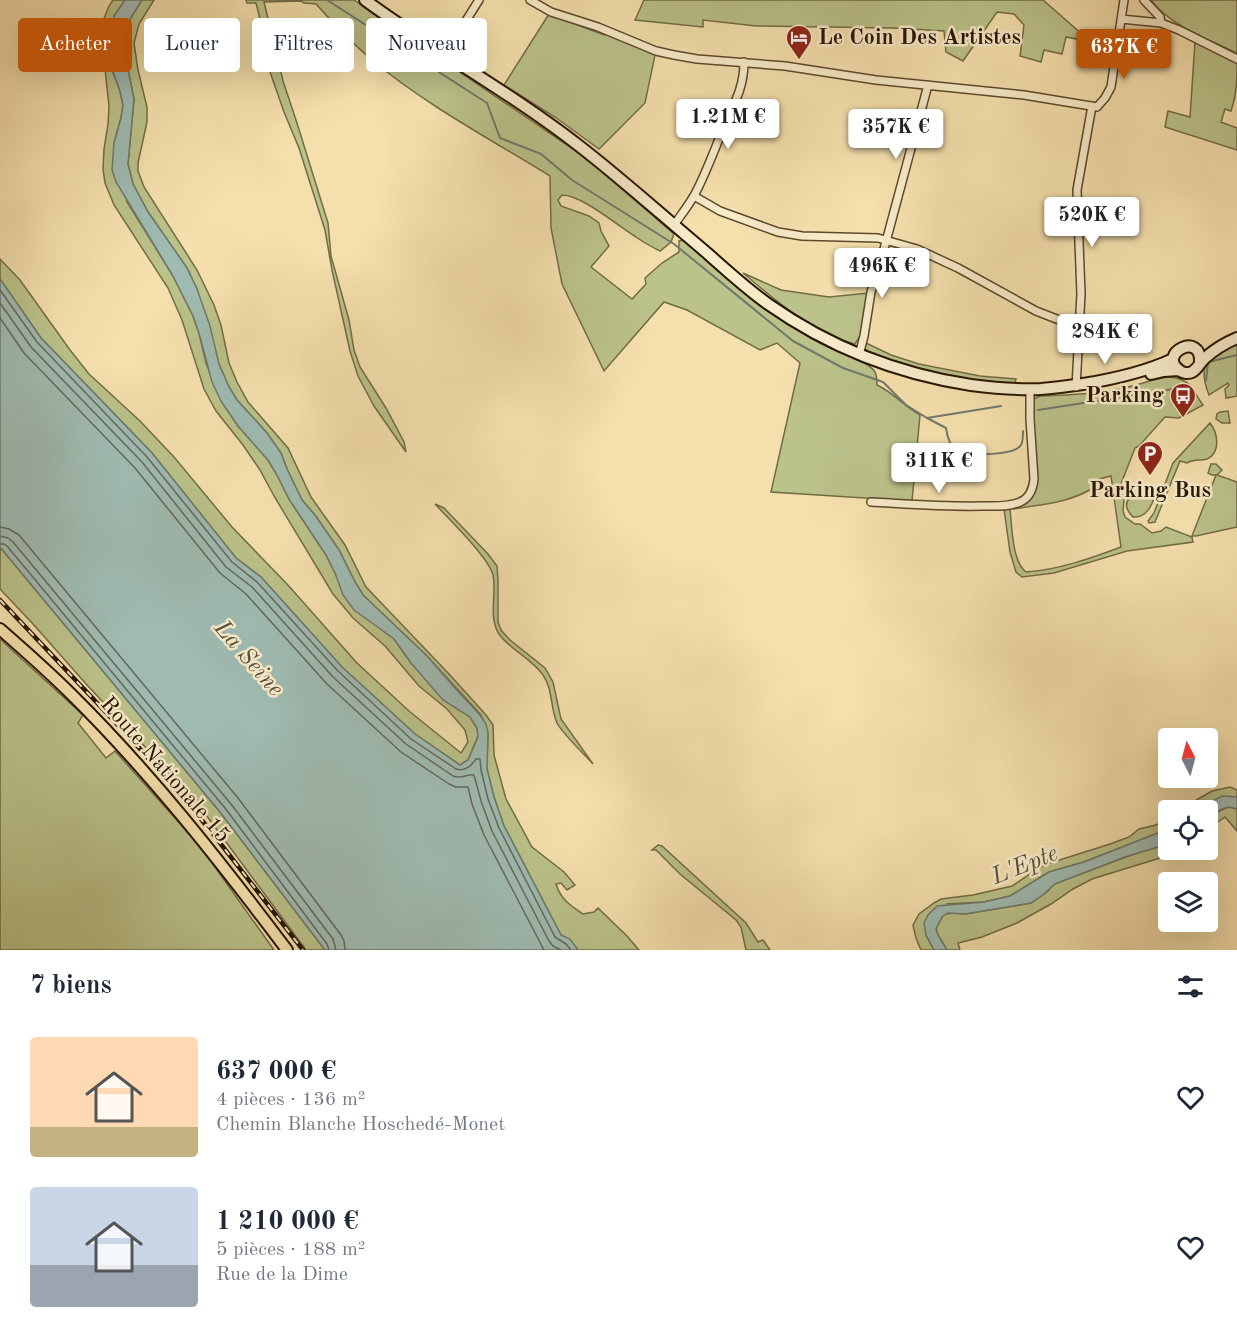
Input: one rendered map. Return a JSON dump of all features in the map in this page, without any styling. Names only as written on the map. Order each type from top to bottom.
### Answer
[{"type":"main road","points":[[365,0],[392,18]]},
{"type":"main road","points":[[473,72],[564,134],[765,302],[810,331],[879,363],[935,379],[988,387],[1035,389],[1104,387],[1159,372],[1178,370],[1191,373],[1221,345],[1237,338]]},
{"type":"main road","points":[[1178,370],[1173,359],[1174,354],[1181,348],[1221,345]]},
{"type":"main road","points":[[1194,348],[1199,355],[1200,363]]},
{"type":"main road","points":[[1076,387],[1132,374],[1173,359]]},
{"type":"main road","name":"Route Nationale 15","points":[[0,629],[71,694],[134,761],[216,858],[287,950]]},
{"type":"street","points":[[468,18],[479,0]]},
{"type":"street","points":[[530,0],[551,12],[598,27],[656,51],[697,59],[785,66],[876,80],[1024,95],[1097,107],[1109,93],[1125,0]]},
{"type":"street","points":[[1144,0],[1160,17],[1161,23]]},
{"type":"street","points":[[1121,20],[1161,23],[1237,59]]},
{"type":"street","points":[[674,225],[694,196],[712,159],[723,128],[741,90],[744,62]]},
{"type":"street","points":[[859,355],[871,292],[928,85]]},
{"type":"street","points":[[1076,387],[1081,294],[1077,190],[1092,106]]},
{"type":"street","points":[[694,196],[720,211],[778,232],[802,236],[871,237],[886,239],[917,249],[1036,311],[1067,323],[1079,325]]},
{"type":"street","points":[[871,502],[956,507],[1007,506],[1021,502],[1033,489],[1029,419],[1035,389]]},
{"type":"green space","points":[[113,0],[125,0],[114,18],[104,18]]},
{"type":"green space","points":[[142,0],[154,0],[139,24],[134,43],[147,107],[147,122],[138,171],[144,187],[197,270],[214,305],[229,363],[237,382],[248,402],[288,448],[311,497],[345,545],[366,587],[450,675],[493,725],[494,755],[506,799],[532,847],[564,872],[575,885],[567,890],[561,883],[556,884],[561,894],[583,914],[594,912],[598,908],[639,950],[578,950],[570,940],[561,935],[504,826],[487,769],[488,733],[481,715],[427,656],[363,595],[339,550],[302,500],[281,453],[229,387],[219,364],[197,289],[187,268],[148,212],[133,184],[128,164],[134,99],[128,72],[132,72],[131,18]]},
{"type":"green space","points":[[246,0],[354,0],[380,18],[366,18],[366,55],[354,44],[354,18],[329,18],[316,4],[301,1],[264,2],[268,18],[260,18],[256,3],[247,3]]},
{"type":"green space","points":[[644,0],[1043,0],[1091,42],[1066,37],[1062,54],[1044,50],[1041,62],[1020,56],[1024,25],[1014,14],[997,12],[963,61],[946,52],[944,31],[756,26],[703,20],[703,27],[635,20]]},
{"type":"green space","points":[[1151,0],[1237,0],[1237,53],[1179,24],[1168,17]]},
{"type":"green space","points":[[549,14],[604,35],[608,33],[655,55],[645,103],[599,149],[555,117],[504,85]]},
{"type":"green space","points":[[1195,42],[1237,63],[1233,105],[1231,111],[1225,109],[1221,122],[1237,128],[1237,150],[1165,127],[1168,111],[1190,117]]},
{"type":"green space","points":[[105,72],[113,72],[123,105],[114,143],[127,202],[173,276],[193,316],[206,363],[221,401],[238,426],[268,460],[289,499],[326,555],[335,573],[377,626],[394,639],[411,663],[470,717],[477,728],[478,736],[468,760],[460,765],[415,734],[342,667],[261,577],[236,558],[152,453],[41,338],[0,279],[0,259],[20,280],[89,374],[140,421],[174,457],[232,527],[287,584],[357,663],[409,711],[461,753],[468,742],[465,730],[447,709],[419,686],[385,646],[353,618],[333,594],[260,470],[216,411],[204,389],[182,320],[168,288],[114,205],[105,183],[104,149],[109,106]]},
{"type":"green space","points":[[270,72],[281,72],[328,223],[331,256],[360,367],[386,408],[404,442],[406,452],[374,406],[358,376],[350,351],[325,230],[299,148]]},
{"type":"green space","points":[[388,72],[460,72],[586,158],[674,234],[671,242],[660,251],[579,200],[562,195],[558,200],[561,206],[589,216],[599,223],[609,246],[591,267],[632,299],[646,284],[645,278],[679,252],[679,241],[685,240],[716,269],[782,320],[818,342],[865,363],[876,374],[877,385],[920,415],[912,501],[771,492],[800,363],[777,343],[760,350],[687,310],[664,302],[604,371],[562,284],[551,228],[550,176],[459,121]]},
{"type":"green space","points":[[743,273],[781,290],[829,297],[868,293],[860,336],[855,344],[839,339],[812,325],[782,305]]},
{"type":"green space","points":[[866,343],[891,355],[919,364],[980,376],[1016,379],[1014,386],[948,377],[892,362],[869,353],[865,348]]},
{"type":"green space","points":[[1237,344],[1237,396],[1226,398],[1225,389],[1228,383],[1209,395],[1204,375],[1207,362]]},
{"type":"green space","points":[[1169,377],[1186,382],[1203,405],[1179,418],[1165,417],[1135,448],[1119,489],[1124,500],[1125,517],[1152,533],[1166,527],[1192,537],[1193,542],[1127,551],[1054,573],[1022,577],[1016,572],[1010,552],[1004,509],[1010,509],[1015,552],[1021,567],[1026,572],[1062,566],[1121,547],[1111,476],[1099,479],[1095,487],[1076,496],[1014,509],[1013,506],[1033,492],[1034,399],[1040,396],[1106,391]]},
{"type":"green space","points":[[1228,411],[1230,423],[1222,423],[1216,419],[1220,412]]},
{"type":"green space","points":[[1210,423],[1217,442],[1214,452],[1207,459],[1187,463],[1180,461],[1155,522],[1149,523],[1173,463]]},
{"type":"green space","points":[[1211,464],[1216,464],[1222,470],[1217,475],[1237,482],[1237,527],[1192,536],[1216,475],[1208,473]]},
{"type":"green space","points":[[1152,489],[1156,493],[1148,510],[1138,517],[1133,517],[1128,511],[1127,501],[1134,494]]},
{"type":"green space","points":[[435,504],[444,508],[497,566],[498,622],[501,630],[545,668],[553,682],[561,719],[593,764],[557,723],[543,675],[499,634],[493,613],[494,582],[490,568],[468,539]]},
{"type":"green space","points":[[0,547],[220,812],[325,950],[306,950],[206,815],[0,589]]},
{"type":"green space","points":[[0,639],[83,715],[78,723],[106,758],[115,751],[200,846],[274,950],[0,950]]},
{"type":"green space","points":[[1230,787],[1237,790],[1237,797],[1196,800],[1212,791]]},
{"type":"green space","points":[[1229,807],[1237,809],[1237,831],[1225,817],[1218,822],[1218,812]]},
{"type":"green space","points":[[1158,824],[1158,833],[1084,862],[1049,872],[1010,896],[984,902],[947,904],[926,935],[934,950],[921,950],[913,925],[919,914],[941,899],[973,895],[1012,886],[1050,863],[1110,844],[1129,837],[1139,829]]},
{"type":"green space","points":[[658,845],[662,846],[746,923],[758,942],[763,940],[770,950],[746,950],[741,927],[736,920],[680,874],[656,850],[652,850]]},
{"type":"green space","points":[[1158,847],[1158,859],[1092,879],[1017,923],[982,937],[958,943],[960,950],[947,950],[938,935],[936,928],[945,914],[965,914],[1031,903],[1048,891],[1053,884]]},
{"type":"water","points":[[125,0],[142,0],[131,18],[114,18]]},
{"type":"water","name":"La Seine","points":[[113,72],[128,72],[134,99],[128,164],[133,184],[148,212],[187,268],[197,289],[210,326],[219,364],[229,387],[281,453],[302,500],[339,550],[363,595],[427,656],[486,724],[487,769],[504,826],[561,935],[570,939],[578,950],[325,950],[220,812],[0,547],[0,279],[41,338],[152,453],[236,558],[261,577],[342,667],[415,734],[460,765],[468,760],[478,737],[477,728],[470,717],[443,700],[394,639],[354,610],[343,595],[326,555],[289,499],[268,460],[238,426],[221,401],[212,382],[193,316],[173,276],[116,182],[112,170],[114,143],[123,105]]},
{"type":"water","points":[[1222,796],[1237,797],[1237,809],[1228,807],[1218,812],[1218,800],[1214,800]]},
{"type":"water","points":[[1158,833],[1158,847],[1055,884],[1031,903],[965,914],[948,913],[942,917],[936,929],[947,950],[934,950],[926,935],[924,923],[937,906],[984,902],[1010,896],[1049,872],[1084,862]]},
{"type":"waterway","points":[[327,0],[487,103],[500,138],[541,154],[572,180],[674,244],[793,341],[843,368],[883,382],[906,405],[927,418],[1001,406]]},
{"type":"waterway","points":[[1206,381],[1208,362],[1237,355]]},
{"type":"waterway","points":[[1038,410],[1187,387]]},
{"type":"waterway","points":[[927,418],[946,428],[952,446],[965,454],[1011,451],[1022,444],[1023,431]]},
{"type":"railway","points":[[0,600],[133,741],[184,799],[303,950]]},
{"type":"place","name":"Le Coin Des Artistes","points":[[799,61]]},
{"type":"place","name":"Parking","points":[[1183,419]]},
{"type":"place","name":"Parking Bus","points":[[1150,477]]},
{"type":"water label","name":"L'Epte","points":[[1025,866]]}]
